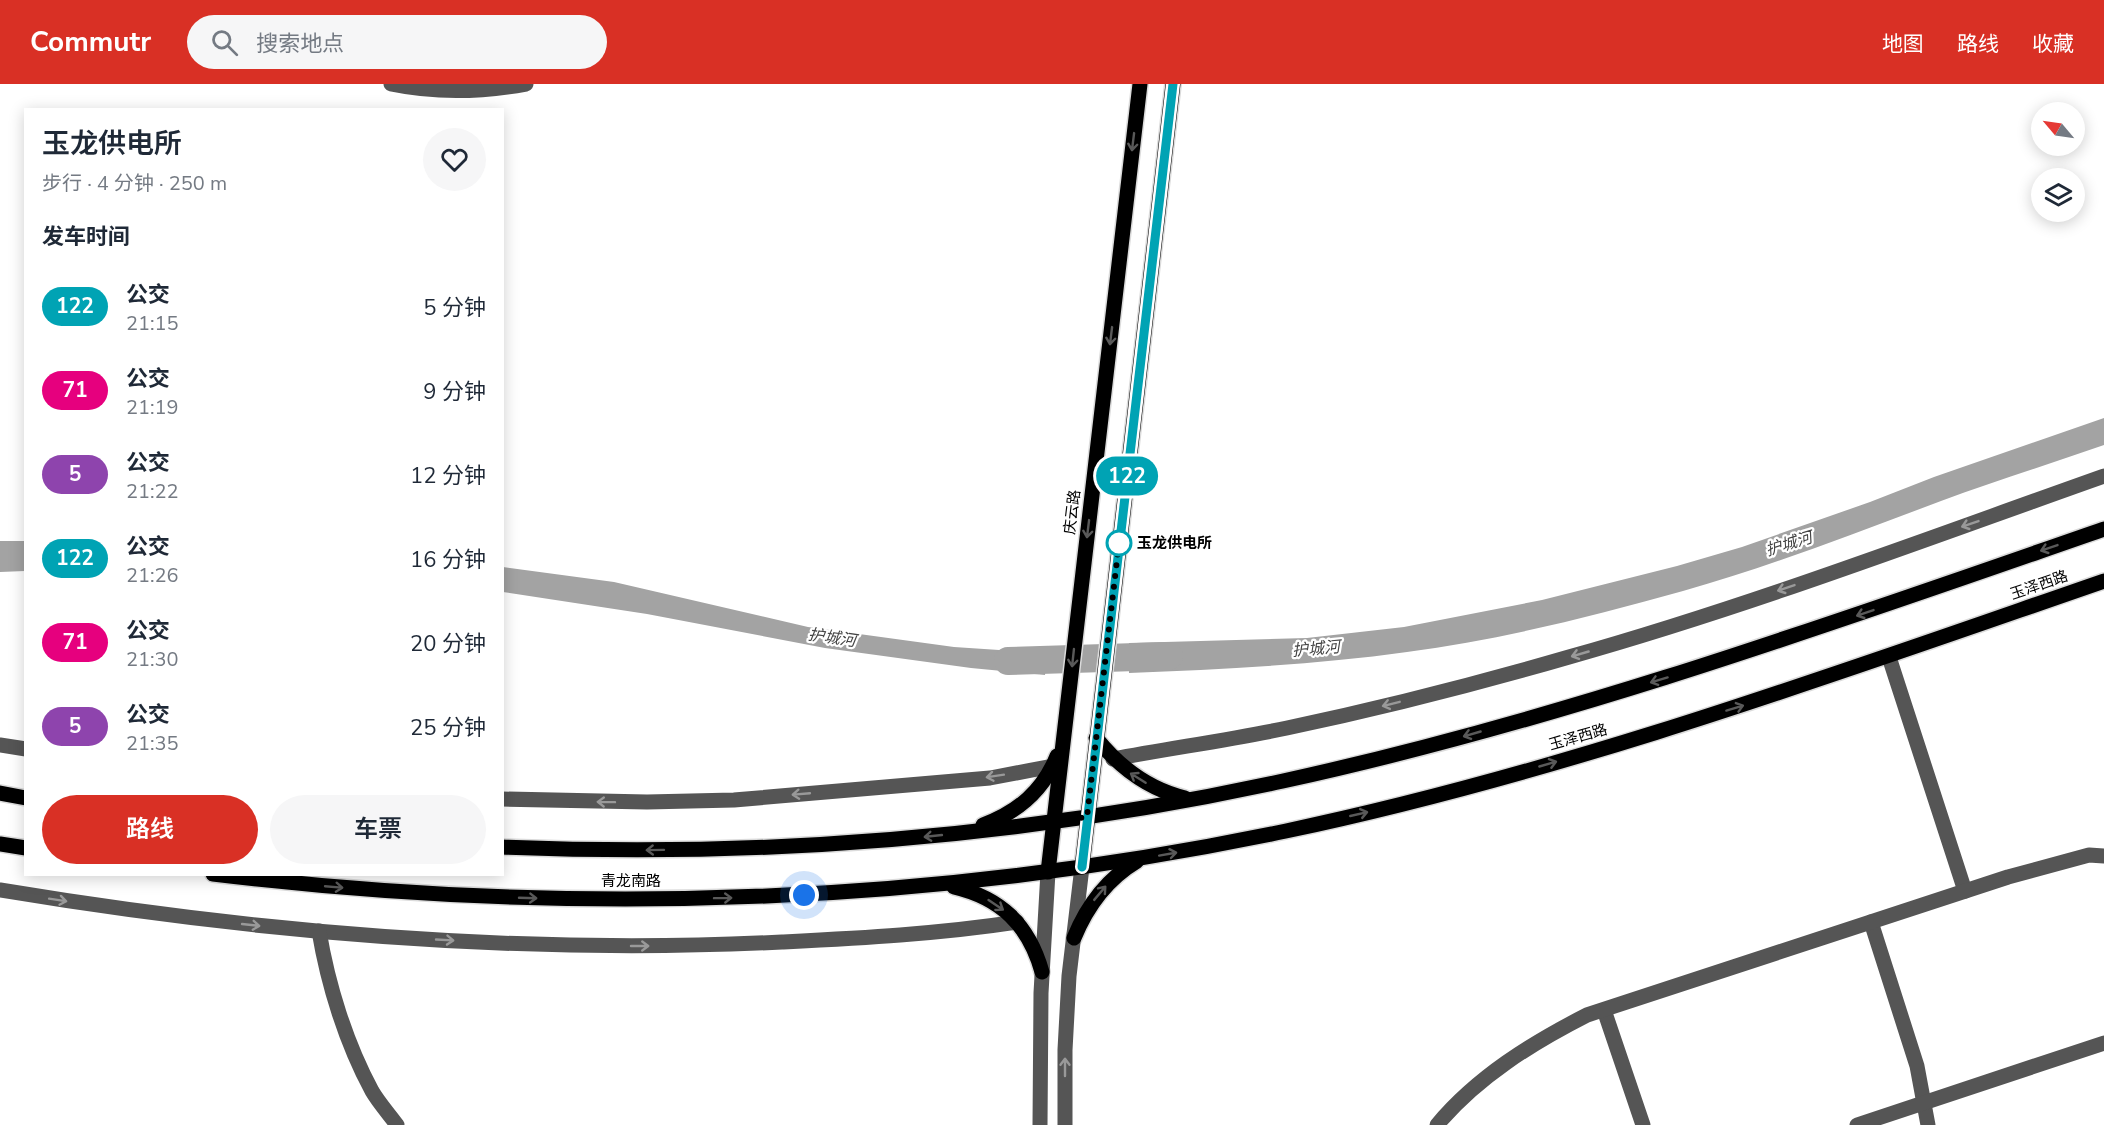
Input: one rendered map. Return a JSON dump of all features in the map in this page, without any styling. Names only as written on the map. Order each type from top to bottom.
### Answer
[{"type":"main road","name":"庆云路","points":[[1048,872],[1140,84]]},
{"type":"main road","points":[[1082,867],[1173,84]]},
{"type":"main road","name":"玉泽西路","points":[[1054,821],[1191,799],[1352,765],[1461,737],[1612,694],[1788,639],[2104,529]]},
{"type":"main road","name":"玉泽西路","points":[[1048,872],[1141,858],[1290,830],[1462,788],[1658,732],[1889,657],[2104,581]]},
{"type":"main road","points":[[1096,738],[1113,759],[1129,772],[1150,785],[1191,799]]},
{"type":"main road","points":[[961,833],[997,820],[1018,807],[1038,790],[1053,766],[1064,739]]},
{"type":"main road","points":[[0,793],[24,798]]},
{"type":"main road","name":"青龙南路","points":[[504,847],[735,849],[961,833],[1054,821]]},
{"type":"main road","points":[[0,844],[24,848]]},
{"type":"main road","points":[[1074,938],[1086,911],[1105,887],[1141,858]]},
{"type":"main road","name":"青龙南路","points":[[234,876],[390,891],[557,899],[737,898],[921,887],[1048,872]]},
{"type":"main road","points":[[921,887],[952,887],[982,895],[996,903],[1017,922],[1033,945],[1042,972]]},
{"type":"street","points":[[391,84],[451,90],[475,90],[526,84]]},
{"type":"street","points":[[1113,759],[1286,728],[1391,704],[1569,657],[1778,591],[2104,476]]},
{"type":"street","points":[[1889,657],[1965,891]]},
{"type":"street","points":[[0,745],[24,749]]},
{"type":"street","points":[[504,799],[734,801],[990,778],[1053,766]]},
{"type":"street","points":[[1437,1125],[1465,1096],[1515,1057],[1562,1028],[1587,1016],[1965,891],[2089,855],[2104,856]]},
{"type":"street","points":[[1065,1125],[1065,1050],[1069,976],[1082,867]]},
{"type":"street","points":[[1040,1125],[1042,972],[1048,872]]},
{"type":"street","points":[[0,890],[154,914],[319,932],[465,942],[647,946],[829,940],[1017,922]]},
{"type":"street","points":[[1871,922],[1917,1066],[1928,1125]]},
{"type":"street","points":[[319,932],[337,1006],[349,1039],[373,1092],[397,1125]]},
{"type":"street","points":[[1604,1010],[1643,1125]]},
{"type":"street","points":[[1857,1125],[2104,1043]]},
{"type":"water","points":[[2104,418],[2104,445],[1748,571],[1615,609],[1511,634],[1407,652],[1303,663],[1129,673],[1129,643],[1307,638],[1404,627],[1542,600],[1677,566],[1742,547]]},
{"type":"water","points":[[0,541],[24,541],[24,571],[0,572]]},
{"type":"water","points":[[504,567],[614,582],[808,627],[954,647],[1047,653],[1045,675],[971,668],[825,648],[647,614],[504,592]]},
{"type":"waterway","name":"护城河","points":[[1008,661],[1169,656]]},
{"type":"bus line","name":"122","points":[[1082,867],[1173,84]]},
{"type":"place","name":"玉龙供电所","points":[[1119,543]]},
{"type":"route","points":[[804,895],[921,887],[1048,872],[1054,821],[1087,817],[1119,543]]}]
